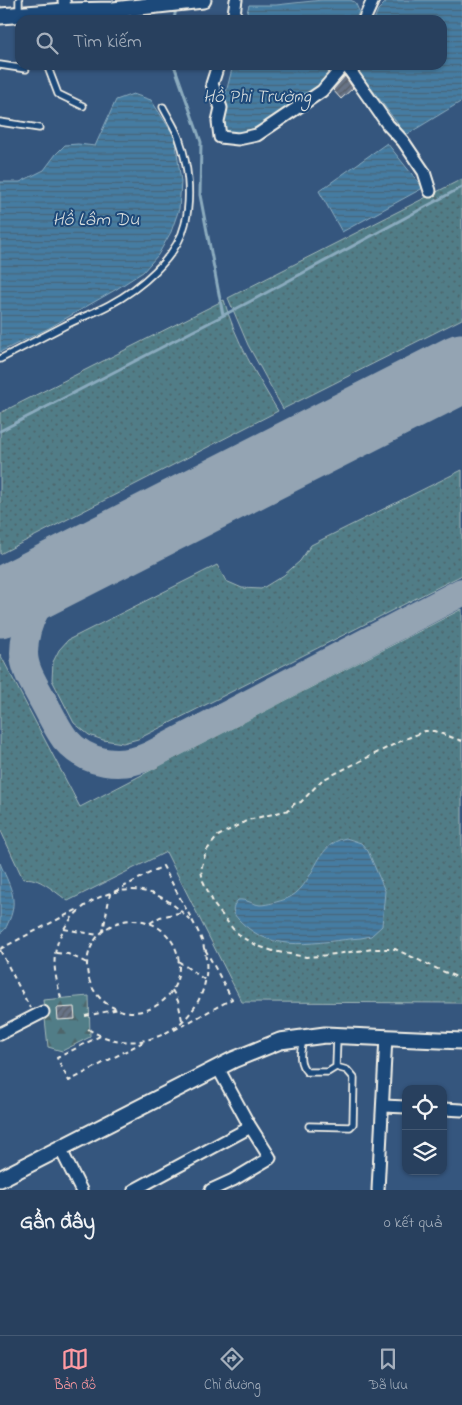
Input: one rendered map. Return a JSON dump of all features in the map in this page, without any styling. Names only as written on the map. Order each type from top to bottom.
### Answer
[{"type":"street","points":[[49,15],[65,5],[113,10],[180,1],[203,0]]},
{"type":"street","points":[[234,15],[236,0]]},
{"type":"street","points":[[366,15],[373,0]]},
{"type":"street","points":[[0,16],[19,7],[44,15]]},
{"type":"street","points":[[216,70],[212,84],[221,108],[218,121],[220,137],[238,139],[257,135],[322,91],[341,70]]},
{"type":"street","points":[[349,70],[388,125],[404,141],[424,172],[430,190]]},
{"type":"street","points":[[0,1034],[39,1014]]},
{"type":"street","points":[[0,1179],[218,1068],[268,1045],[304,1037],[337,1035],[462,1041]]},
{"type":"street","points":[[378,1190],[386,1037]]},
{"type":"street","points":[[211,1190],[234,1185],[270,1158],[248,1123],[218,1068]]},
{"type":"street","points":[[383,1106],[402,1107]]},
{"type":"street","points":[[447,1109],[462,1110]]},
{"type":"street","points":[[134,1190],[247,1129],[248,1123]]},
{"type":"street","points":[[60,1148],[81,1190]]},
{"type":"lane","points":[[0,65],[15,67]]},
{"type":"lane","points":[[49,70],[58,94],[83,106]]},
{"type":"lane","points":[[0,359],[110,304],[158,270],[180,239],[185,224],[188,195],[186,166],[178,136],[163,107]]},
{"type":"lane","points":[[0,122],[39,128]]},
{"type":"lane","points":[[336,1067],[337,1035]]},
{"type":"lane","points":[[304,1037],[300,1061],[307,1072],[328,1072],[336,1067],[347,1070],[354,1078],[353,1124],[350,1127],[309,1126]]},
{"type":"path","points":[[462,741],[434,731],[426,731],[403,740],[322,780],[301,802],[294,804],[289,810],[248,820],[218,836],[206,851],[201,870],[205,887],[215,906],[232,929],[243,938],[258,946],[273,951],[306,956],[373,949],[395,949],[462,979]]},
{"type":"path","points":[[100,1036],[57,1058],[69,1080],[144,1042],[168,1033],[232,999],[163,866],[110,894],[102,931]]},
{"type":"path","points":[[39,1014],[0,950],[104,894],[129,890],[154,894],[176,906],[194,924]]},
{"type":"path","points":[[61,998],[54,974],[56,949],[64,929],[82,907]]},
{"type":"path","points":[[150,923],[160,916],[183,912]]},
{"type":"path","points":[[124,920],[139,920],[150,923],[166,934],[174,946],[178,961],[178,976],[172,990],[162,1001],[149,1009],[134,1012],[119,1009],[105,1002],[94,992],[88,978],[87,963],[90,948],[102,931],[110,925],[124,920]]},
{"type":"path","points":[[64,929],[98,935]]},
{"type":"path","points":[[168,1033],[188,1018],[201,996],[207,972],[204,947]]},
{"type":"path","points":[[56,953],[68,954],[87,963]]},
{"type":"path","points":[[178,961],[205,980]]},
{"type":"path","points":[[172,990],[178,1001],[182,1022]]},
{"type":"path","points":[[85,1016],[119,1009]]},
{"type":"path","points":[[88,1029],[100,1036],[119,1042],[144,1042]]},
{"type":"green space","points":[[462,179],[462,319],[283,409],[248,345],[228,298]]},
{"type":"green space","points":[[224,300],[240,343],[278,411],[0,554],[0,413]]},
{"type":"green space","points":[[462,470],[462,575],[138,739],[123,743],[103,740],[89,735],[74,723],[52,680],[53,662],[59,650],[68,640],[217,565],[226,581],[242,588],[261,589],[284,575],[300,561],[311,545]]},
{"type":"green space","points":[[462,609],[462,1003],[242,1002],[166,852],[68,901],[41,882],[29,878],[23,879],[0,829],[0,654],[80,807]]},
{"type":"green space","points":[[89,996],[90,1037],[62,1051],[48,1047],[43,1000]]},
{"type":"water","points":[[322,0],[350,0],[355,2],[359,11],[358,15],[246,15],[249,5],[276,5]]},
{"type":"water","name":"Hồ Phi Trường","points":[[388,0],[462,0],[462,101],[406,135],[358,70],[447,70],[447,15],[376,15],[378,10]]},
{"type":"water","name":"Hồ Phi Trường","points":[[232,70],[336,70],[325,87],[269,123],[239,135],[223,135],[219,120]]},
{"type":"water","name":"Hồ Lâm Du","points":[[133,94],[151,100],[175,137],[181,182],[179,209],[171,232],[158,255],[143,272],[49,328],[0,352],[0,182],[20,182],[44,170],[65,145],[95,146],[116,100]]},
{"type":"water","points":[[387,143],[423,188],[342,232],[319,191]]},
{"type":"water","points":[[346,838],[361,843],[368,851],[385,891],[382,926],[371,936],[297,944],[266,938],[252,931],[239,920],[233,908],[238,900],[263,905],[286,899],[296,893],[303,885],[327,848],[335,842]]},
{"type":"water","points":[[0,863],[12,892],[13,905],[6,927],[0,933]]},
{"type":"building","points":[[345,76],[353,88],[341,99],[333,90]]},
{"type":"building","points":[[74,1007],[75,1019],[58,1020],[57,1008]]},
{"type":"waterway","points":[[175,15],[176,8]]},
{"type":"waterway","points":[[176,70],[201,142],[200,195],[223,315]]},
{"type":"waterway","points":[[0,431],[251,301],[462,187]]},
{"type":"taxiway","points":[[65,570],[43,598],[31,618],[25,640],[24,659],[33,683],[65,739],[74,748],[94,759],[116,763],[128,762],[151,755],[462,592]]},
{"type":"runway","points":[[0,603],[462,368]]}]
